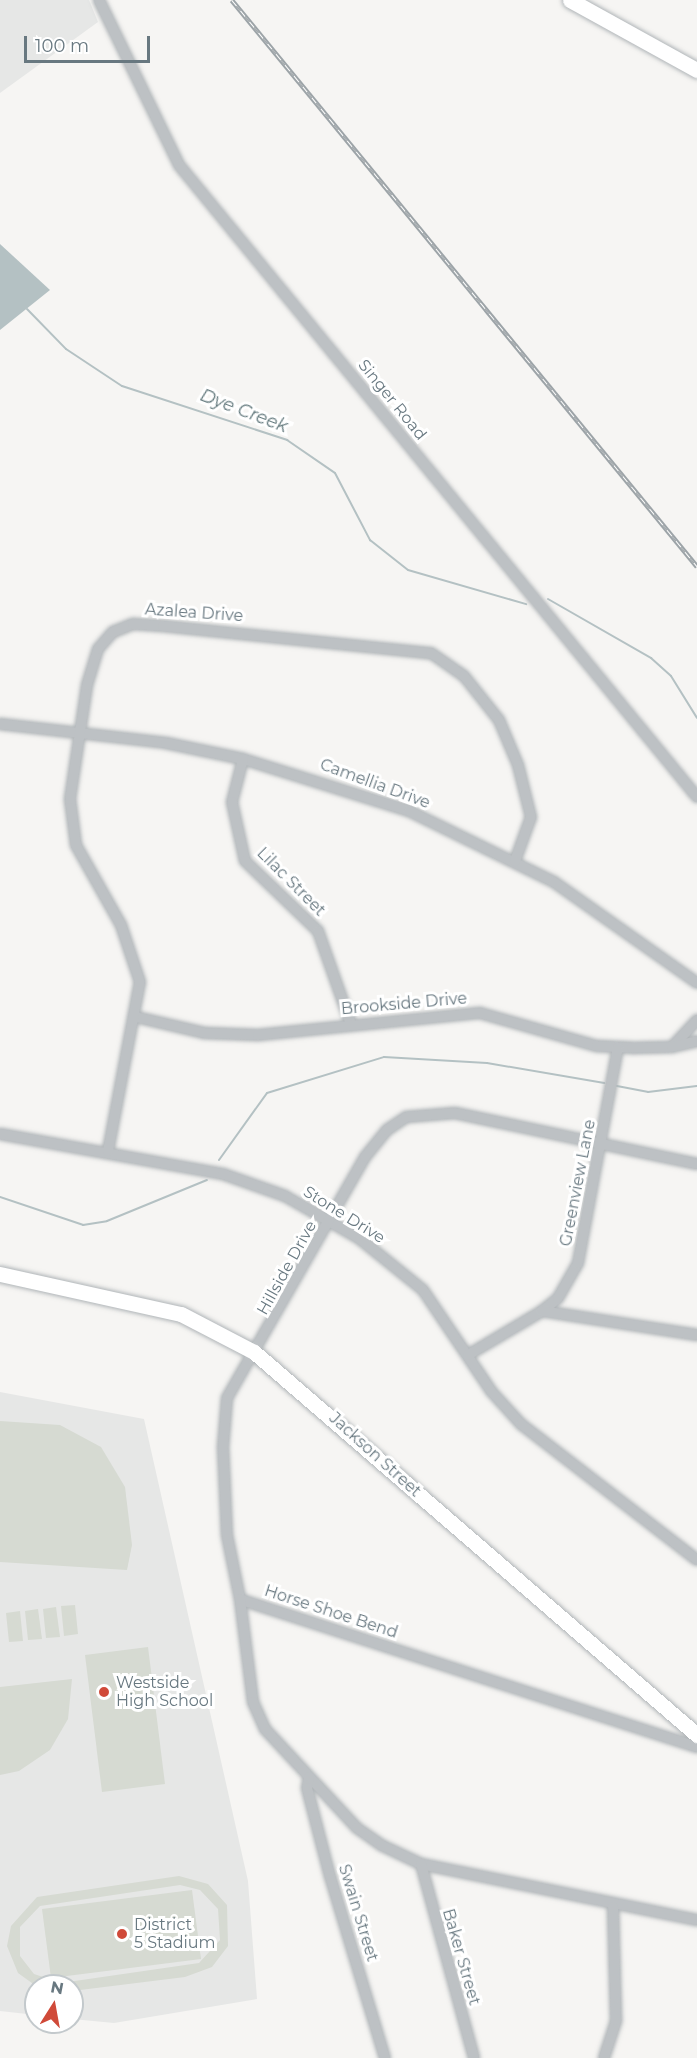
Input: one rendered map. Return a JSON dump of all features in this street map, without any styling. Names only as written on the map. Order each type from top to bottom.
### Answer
[{"type":"street","name":"Singer Road","points":[[99,0],[179,165],[697,797]]},
{"type":"street","points":[[570,0],[697,70]]},
{"type":"street","name":"Azalea Drive","points":[[108,1151],[136,1017],[140,982],[134,957],[72,826],[78,733],[98,649],[113,632],[133,624],[431,654],[464,676],[499,720],[518,765],[531,817],[515,861]]},
{"type":"street","name":"Camellia Drive","points":[[0,724],[78,733],[243,759],[410,811],[515,861],[613,921],[697,983]]},
{"type":"street","name":"Lilac Street","points":[[243,759],[232,802],[239,847],[245,861],[318,931],[351,1024]]},
{"type":"street","name":"Brookside Drive","points":[[136,1017],[204,1033],[258,1035],[480,1012],[618,1048],[672,1047],[697,1041]]},
{"type":"street","points":[[672,1047],[697,1020]]},
{"type":"street","name":"Greenview Lane","points":[[542,1311],[558,1298],[578,1263],[618,1048]]},
{"type":"street","name":"Hillside Drive","points":[[240,1599],[227,1535],[224,1418],[237,1375],[254,1352],[365,1158],[406,1117],[455,1113],[697,1164]]},
{"type":"street","name":"Stone Drive","points":[[0,1134],[108,1151],[255,1183],[360,1239],[423,1290],[468,1355],[521,1424],[697,1560]]},
{"type":"street","name":"Jackson Street","points":[[0,1274],[181,1314],[254,1352],[697,1736]]},
{"type":"street","points":[[468,1355],[542,1311],[697,1335]]},
{"type":"street","name":"Horse Shoe Bend","points":[[697,1747],[240,1599],[256,1711],[309,1777],[357,1828],[422,1864],[612,1907],[697,1920]]},
{"type":"street","name":"Swain Street","points":[[309,1777],[306,1788],[385,2058]]},
{"type":"street","name":"Baker Street","points":[[422,1864],[474,2058]]},
{"type":"street","points":[[604,2058],[616,2020],[612,1907]]},
{"type":"shaded area","points":[[0,0],[89,0],[98,22],[0,93]]},
{"type":"shaded area","points":[[0,244],[50,290],[0,330]]},
{"type":"shaded area","name":"Westside High School","points":[[0,1392],[144,1419],[248,1881],[257,1999],[114,2023],[84,2020],[84,1974],[24,1974],[24,2014],[0,2011]]},
{"type":"shaded area","points":[[0,1421],[60,1425],[101,1447],[125,1487],[132,1545],[127,1570],[0,1562]]},
{"type":"shaded area","points":[[75,1605],[78,1634],[64,1636],[61,1606]]},
{"type":"shaded area","points":[[56,1607],[60,1637],[46,1638],[43,1609]]},
{"type":"shaded area","points":[[38,1609],[42,1639],[28,1640],[25,1611]]},
{"type":"shaded area","points":[[20,1611],[23,1641],[9,1642],[6,1613]]},
{"type":"shaded area","points":[[148,1647],[165,1784],[102,1792],[85,1655]]},
{"type":"shaded area","points":[[72,1679],[68,1719],[50,1750],[19,1771],[0,1775],[0,1687]]},
{"type":"shaded area","points":[[179,1876],[208,1884],[227,1905],[228,1946],[212,1967],[185,1977],[84,1990],[84,1980],[199,1963],[220,1940],[218,1909],[200,1890],[180,1885],[40,1906],[20,1927],[20,1956],[34,1974],[24,1974],[24,1977],[18,1973],[7,1946],[11,1926],[37,1897]]},
{"type":"shaded area","name":"District 5 Stadium","points":[[192,1890],[201,1959],[83,1974],[50,1974],[42,1909]]},
{"type":"waterway","name":"Dye Creek","points":[[27,309],[66,349],[122,386],[287,440],[335,473],[370,540],[408,570],[526,604]]},
{"type":"waterway","name":"Dye Creek","points":[[548,599],[651,658],[671,676],[697,718]]},
{"type":"waterway","points":[[219,1160],[267,1093],[384,1057],[487,1063],[604,1083]]},
{"type":"waterway","points":[[617,1086],[648,1092],[697,1086]]},
{"type":"waterway","points":[[0,1197],[83,1225],[107,1221],[207,1180]]},
{"type":"railway","points":[[232,0],[697,566]]},
{"type":"place","name":"Westside High School","points":[[104,1692]]},
{"type":"place","name":"District 5 Stadium","points":[[122,1934]]}]
